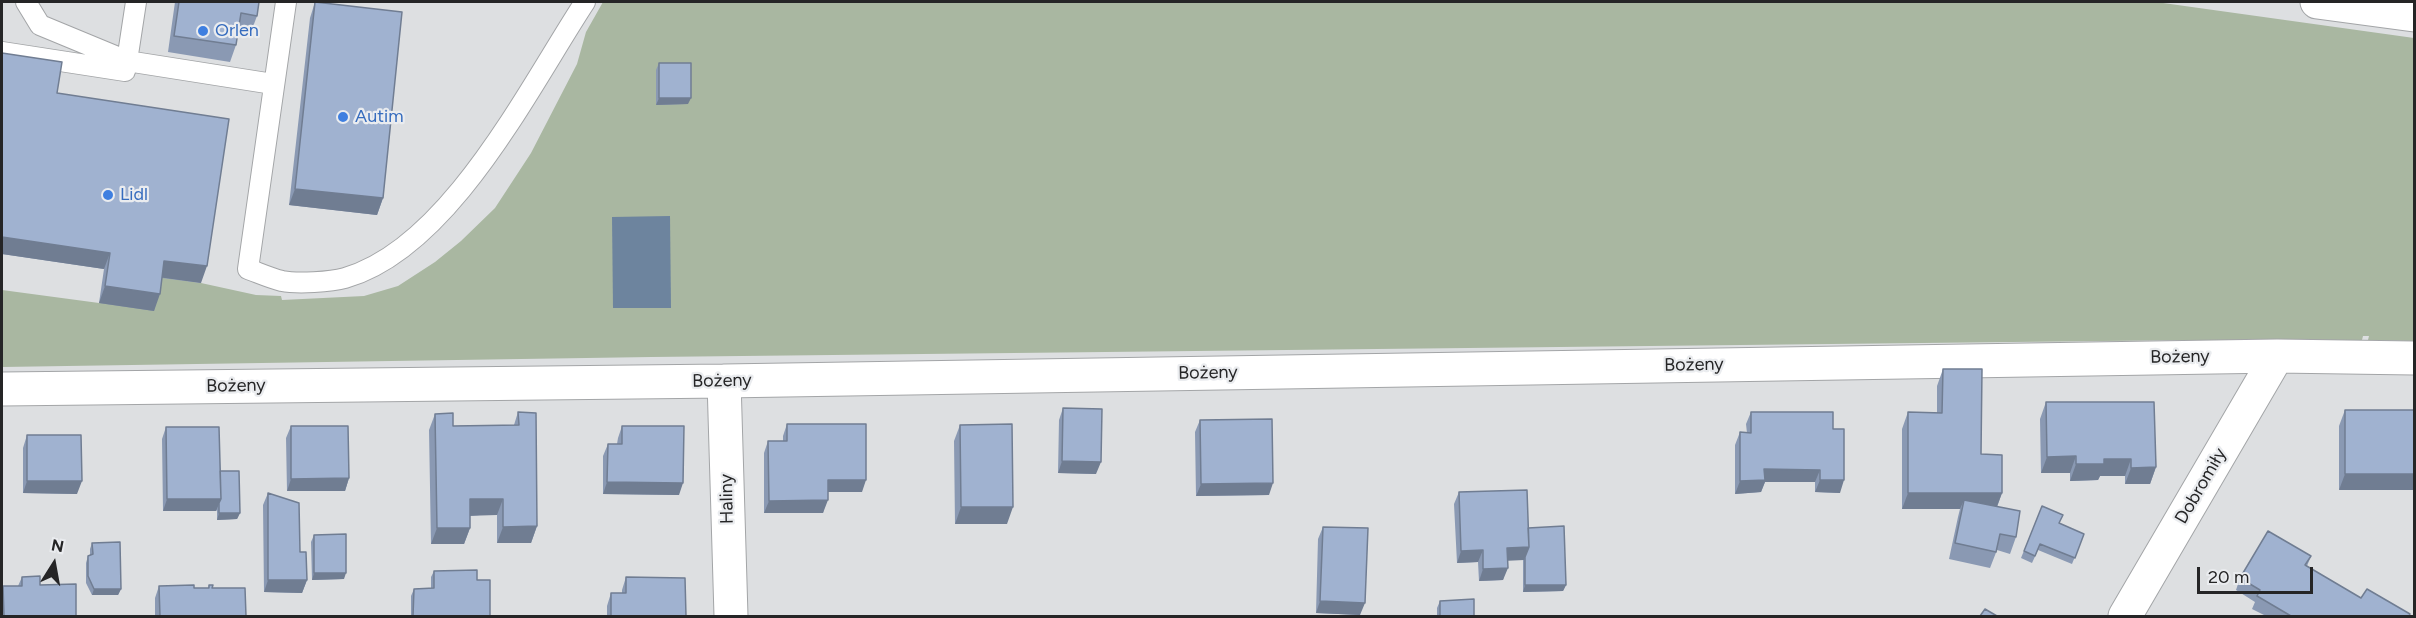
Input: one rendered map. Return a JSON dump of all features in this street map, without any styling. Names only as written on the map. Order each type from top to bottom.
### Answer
[{"type":"street","points":[[2317,2],[2415,15]]},
{"type":"street","name":"Bożeny","points":[[2,389],[724,381],[2277,356],[2415,358]]},
{"type":"street","name":"Dobromiły","points":[[2125,616],[2277,356]]},
{"type":"street","name":"Haliny","points":[[724,381],[730,616]]},
{"type":"lane","points":[[26,2],[40,25],[127,61],[273,84]]},
{"type":"lane","points":[[2,52],[125,71],[136,2]]},
{"type":"lane","points":[[286,2],[248,269],[284,281],[345,278],[392,256],[421,232],[480,164],[585,2]]},
{"type":"green space","points":[[603,2],[2156,2],[2414,38],[2414,341],[2368,340],[2369,336],[2363,336],[2362,340],[651,357],[2,367],[2,290],[99,303],[158,277],[201,283],[256,295],[281,296],[282,300],[364,296],[398,286],[435,262],[495,208],[531,153],[577,64],[586,32]]},
{"type":"water","points":[[670,216],[671,308],[613,308],[612,217]]},
{"type":"building","name":"Orlen","points":[[179,2],[259,2],[257,16],[241,13],[236,45],[174,36]]},
{"type":"building","name":"Autim","points":[[315,2],[402,12],[383,198],[295,189]]},
{"type":"building","name":"Lidl","points":[[2,53],[62,62],[57,93],[229,119],[207,266],[164,261],[160,294],[105,286],[110,253],[2,237]]},
{"type":"building","points":[[659,63],[691,63],[691,98],[659,98]]},
{"type":"building","points":[[1943,369],[1982,369],[1981,454],[2002,455],[2002,493],[1908,493],[1908,412],[1942,413]]},
{"type":"building","points":[[2046,402],[2154,402],[2156,467],[2131,468],[2131,459],[2104,459],[2104,464],[2076,464],[2076,456],[2047,457]]},
{"type":"building","points":[[1063,408],[1102,409],[1101,462],[1062,461]]},
{"type":"building","points":[[2345,410],[2415,410],[2415,474],[2345,474]]},
{"type":"building","points":[[518,412],[536,413],[537,526],[503,527],[503,499],[470,499],[470,528],[437,528],[435,414],[453,413],[453,426],[519,425]]},
{"type":"building","points":[[1751,412],[1833,412],[1833,429],[1844,429],[1844,480],[1820,480],[1820,470],[1764,469],[1765,480],[1740,481],[1740,432],[1751,433]]},
{"type":"building","points":[[1272,419],[1273,483],[1201,484],[1200,420]]},
{"type":"building","points":[[787,424],[866,424],[866,480],[828,480],[828,500],[769,501],[768,441],[787,441]]},
{"type":"building","points":[[1012,424],[1013,507],[961,507],[960,425]]},
{"type":"building","points":[[291,426],[348,426],[349,478],[291,479]]},
{"type":"building","points":[[622,426],[684,426],[683,483],[607,482],[608,444],[622,444]]},
{"type":"building","points":[[166,427],[219,427],[221,499],[167,499]]},
{"type":"building","points":[[27,435],[81,435],[82,481],[27,481]]},
{"type":"building","points":[[220,471],[239,471],[240,513],[219,513]]},
{"type":"building","points":[[1527,490],[1529,547],[1507,548],[1508,568],[1483,569],[1483,550],[1461,551],[1459,492]]},
{"type":"building","points":[[268,493],[299,503],[300,552],[306,552],[307,580],[268,580]]},
{"type":"building","points":[[1964,500],[2020,511],[2016,537],[2000,534],[1996,552],[1955,543]]},
{"type":"building","points":[[2042,506],[2063,515],[2059,523],[2084,534],[2075,558],[2040,544],[2035,556],[2024,551]]},
{"type":"building","points":[[1564,526],[1566,585],[1525,585],[1525,557],[1529,547],[1528,528]]},
{"type":"building","points":[[1323,527],[1368,528],[1365,603],[1320,601]]},
{"type":"building","points":[[2268,531],[2311,556],[2305,565],[2361,598],[2367,589],[2410,614],[2409,616],[2291,616],[2257,596],[2260,590],[2240,578]]},
{"type":"building","points":[[346,534],[346,573],[314,573],[314,535]]},
{"type":"building","points":[[120,542],[121,589],[94,589],[88,576],[88,556],[93,554],[92,543]]},
{"type":"building","points":[[477,570],[477,580],[490,580],[490,616],[413,616],[414,589],[434,588],[434,571]]},
{"type":"building","points":[[40,576],[40,585],[76,584],[76,616],[4,616],[3,586],[22,586],[22,577]]},
{"type":"building","points":[[626,577],[685,578],[686,616],[611,616],[611,593],[626,593]]},
{"type":"building","points":[[194,585],[194,588],[209,588],[209,585],[213,585],[212,588],[245,588],[246,616],[160,616],[159,586]]},
{"type":"building","points":[[1474,599],[1474,616],[1440,616],[1440,601]]},
{"type":"building","points":[[1985,609],[1997,616],[1980,616]]},
{"type":"place","name":"Orlen","points":[[203,31]]},
{"type":"place","name":"Autim","points":[[343,117]]},
{"type":"place","name":"Lidl","points":[[108,195]]}]
